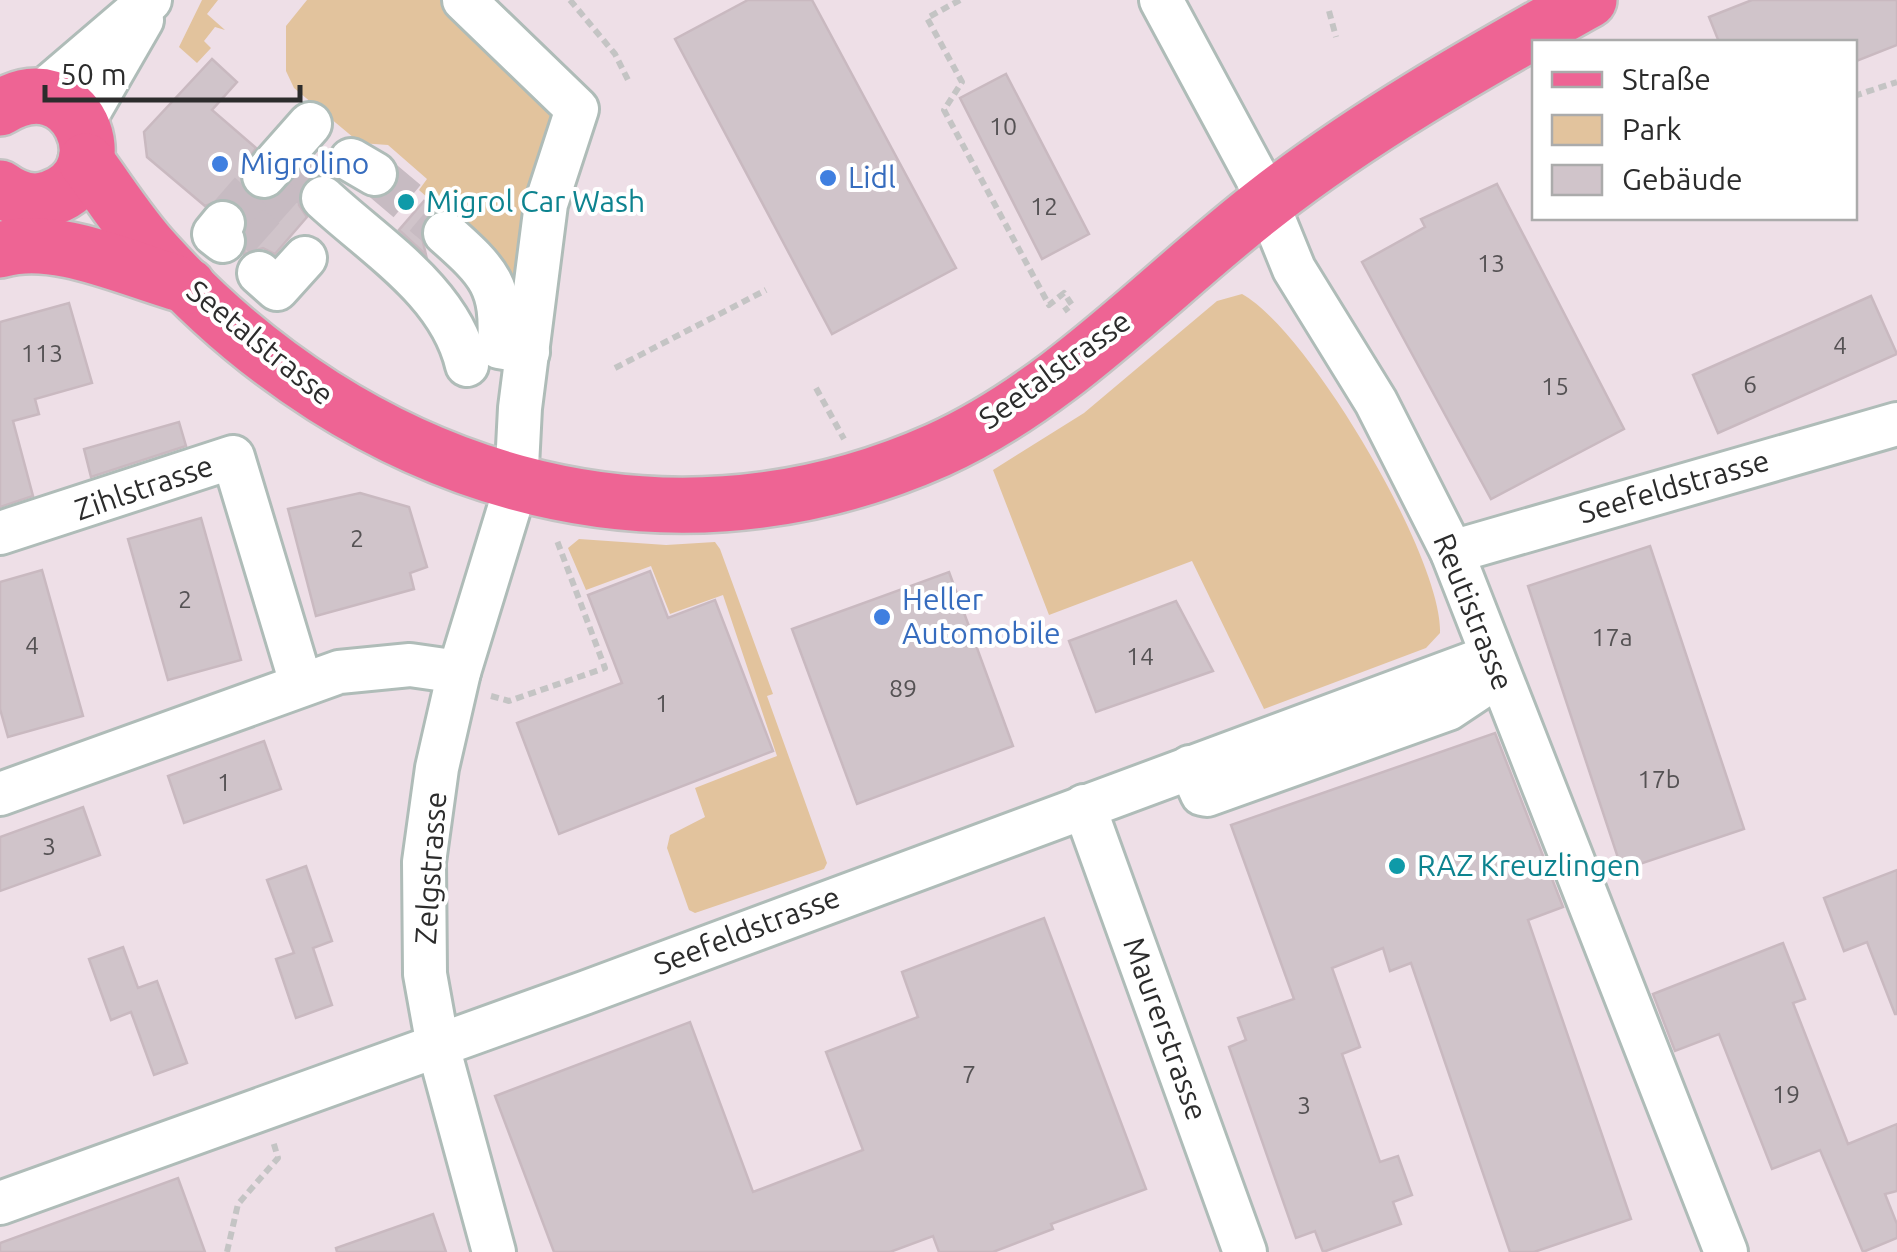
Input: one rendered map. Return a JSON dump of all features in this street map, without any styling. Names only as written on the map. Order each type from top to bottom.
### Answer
[{"type":"main road","name":"Seetalstrasse","points":[[29,148],[280,366],[355,418],[439,459],[516,486],[663,507],[733,503],[838,485],[938,450],[1010,409],[1066,370],[1266,203],[1408,102],[1589,0]]},
{"type":"main road","points":[[0,250],[39,244],[171,269]]},
{"type":"street","points":[[29,148],[152,0]]},
{"type":"street","name":"Zelgstrasse","points":[[464,0],[577,108],[546,204],[516,486],[471,683],[438,768],[424,862],[426,974],[438,1046],[494,1252]]},
{"type":"street","name":"Reutistrasse","points":[[1161,0],[1266,203],[1294,270],[1376,402],[1452,552],[1726,1252]]},
{"type":"street","points":[[276,167],[310,124]]},
{"type":"street","points":[[445,233],[485,273],[502,304],[500,347],[528,352]]},
{"type":"street","points":[[298,244],[444,308],[460,336],[467,365]]},
{"type":"street","name":"Seefeldstrasse","points":[[1452,552],[1897,424]]},
{"type":"street","name":"Zihlstrasse","points":[[0,533],[233,458],[301,684]]},
{"type":"street","name":"Seefeldstrasse","points":[[0,1203],[438,1046],[1190,767],[1496,665]]},
{"type":"street","points":[[0,794],[301,684],[382,666],[471,683]]},
{"type":"street","name":"Maurerstrasse","points":[[1084,806],[1245,1252]]},
{"type":"path","points":[[570,0],[614,54],[629,82]]},
{"type":"path","points":[[960,0],[927,18],[962,82],[944,110],[1049,306],[1064,293],[1072,304],[1057,318]]},
{"type":"path","points":[[1329,11],[1336,37]]},
{"type":"path","points":[[1857,95],[1897,82]]},
{"type":"path","points":[[615,368],[766,290]]},
{"type":"path","points":[[816,388],[849,449]]},
{"type":"path","points":[[471,683],[509,701],[605,668],[556,538]]},
{"type":"path","points":[[227,1252],[238,1204],[278,1158],[262,1108]]},
{"type":"green space","points":[[202,0],[218,0],[207,14],[225,30],[215,27],[204,41],[211,48],[197,63],[179,47]]},
{"type":"green space","points":[[307,0],[443,0],[548,100],[553,113],[516,293],[501,263],[419,190],[427,179],[388,145],[360,143],[294,88],[286,71],[286,26]]},
{"type":"green space","points":[[1242,294],[1270,316],[1301,352],[1367,449],[1420,553],[1435,598],[1440,633],[1426,648],[1264,709],[1192,561],[1049,615],[993,470],[1084,413],[1217,301]]},
{"type":"green space","points":[[579,539],[666,545],[715,542],[773,694],[767,696],[827,863],[824,869],[695,913],[689,910],[667,848],[670,835],[705,817],[695,788],[777,756],[723,595],[670,614],[651,566],[586,590],[568,548]]},
{"type":"building","name":"Lidl","points":[[748,0],[812,0],[956,268],[832,334],[675,39]]},
{"type":"building","points":[[1752,0],[1897,0],[1897,45],[1857,61],[1857,40],[1718,40],[1709,17]]},
{"type":"building","points":[[212,59],[237,82],[212,110],[256,148],[239,172],[247,194],[260,201],[273,199],[311,161],[326,174],[304,182],[299,205],[307,217],[275,254],[263,248],[244,254],[248,226],[240,204],[226,198],[205,206],[147,157],[144,132]]},
{"type":"building","points":[[1006,74],[1089,234],[1042,259],[960,98]]},
{"type":"building","points":[[1497,184],[1624,429],[1491,499],[1362,262],[1425,227],[1421,219]]},
{"type":"building","points":[[424,201],[435,210],[420,229],[426,255],[399,230]]},
{"type":"building","points":[[1871,296],[1897,354],[1718,433],[1693,375]]},
{"type":"building","points":[[69,303],[92,383],[35,399],[39,414],[13,421],[33,496],[0,507],[0,322]]},
{"type":"building","points":[[179,422],[186,446],[91,477],[84,449]]},
{"type":"building","points":[[360,493],[409,507],[427,567],[410,573],[414,589],[316,616],[288,509]]},
{"type":"building","points":[[201,518],[241,660],[168,680],[128,539]]},
{"type":"building","points":[[1650,546],[1744,829],[1622,870],[1528,586]]},
{"type":"building","points":[[42,570],[83,716],[8,737],[0,709],[0,582]]},
{"type":"building","points":[[650,571],[668,618],[715,600],[773,751],[559,834],[517,723],[622,683],[588,595]]},
{"type":"building","points":[[949,572],[1013,746],[857,804],[792,629]]},
{"type":"building","points":[[1176,601],[1213,671],[1096,712],[1069,641]]},
{"type":"building","points":[[1495,733],[1563,907],[1528,920],[1631,1219],[1534,1252],[1510,1252],[1411,963],[1390,971],[1383,948],[1332,968],[1360,1047],[1342,1054],[1380,1162],[1398,1156],[1412,1195],[1393,1202],[1401,1224],[1323,1252],[1315,1231],[1296,1238],[1229,1047],[1246,1040],[1238,1018],[1294,999],[1231,825]]},
{"type":"building","points":[[264,741],[281,789],[184,823],[168,776]]},
{"type":"building","points":[[83,807],[100,855],[0,891],[0,837]]},
{"type":"building","points":[[306,866],[332,941],[313,948],[332,1005],[296,1018],[276,959],[294,953],[267,880]]},
{"type":"building","points":[[1897,870],[1895,1014],[1867,942],[1844,951],[1824,898]]},
{"type":"building","points":[[1044,918],[1146,1189],[1051,1224],[1053,1229],[993,1252],[939,1252],[933,1236],[890,1252],[554,1252],[495,1096],[690,1022],[753,1192],[863,1150],[826,1052],[918,1017],[902,972]]},
{"type":"building","points":[[1783,943],[1805,999],[1793,1003],[1848,1144],[1897,1124],[1897,1191],[1885,1194],[1897,1224],[1897,1238],[1863,1252],[1820,1150],[1772,1169],[1719,1034],[1675,1051],[1653,994]]},
{"type":"building","points":[[123,947],[138,988],[157,981],[187,1063],[154,1075],[131,1012],[111,1020],[89,959]]},
{"type":"building","points":[[178,1178],[205,1252],[0,1252],[0,1243]]},
{"type":"building","points":[[433,1214],[446,1252],[337,1252],[336,1248]]},
{"type":"tunnel","points":[[287,166],[323,198]]},
{"type":"tunnel","points":[[375,174],[445,233]]},
{"type":"tunnel","points":[[223,223],[264,176]]},
{"type":"tunnel","points":[[258,183],[302,222]]},
{"type":"tunnel","points":[[234,211],[278,250]]},
{"type":"place","name":"Migrolino","points":[[220,164]]},
{"type":"place","name":"Lidl","points":[[828,178]]},
{"type":"place","name":"Migrol Car Wash","points":[[406,202]]},
{"type":"place","name":"Heller Automobile","points":[[882,617]]},
{"type":"place","name":"RAZ Kreuzlingen","points":[[1397,866]]}]
